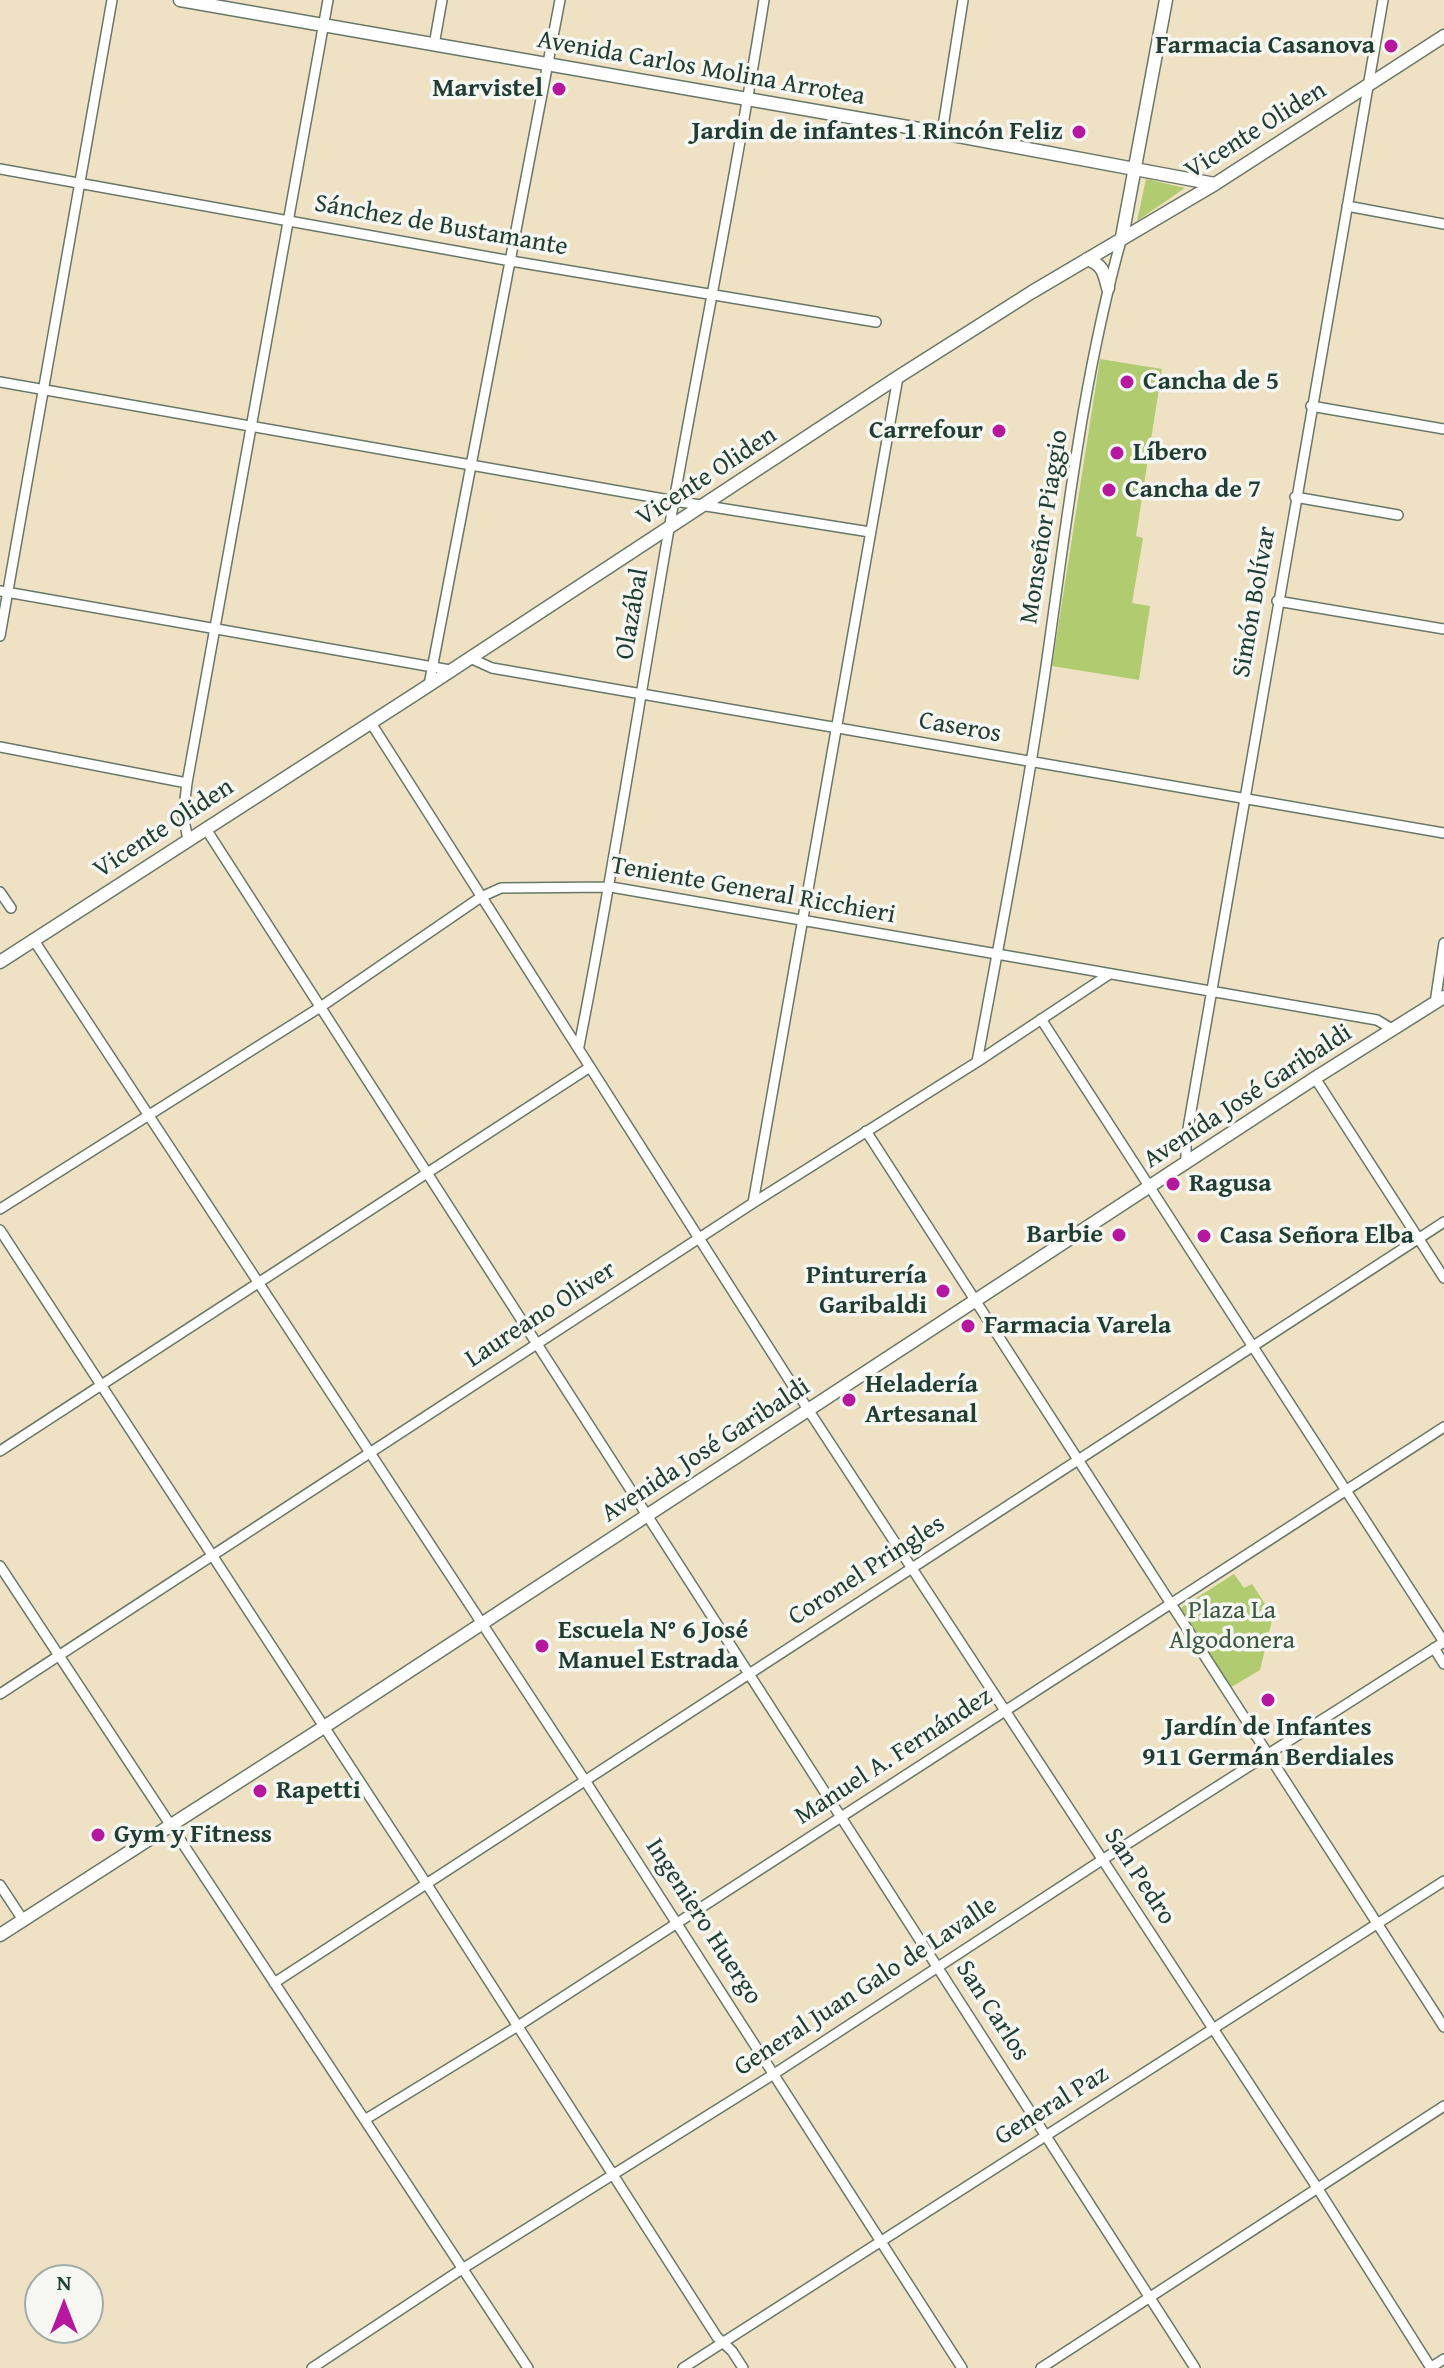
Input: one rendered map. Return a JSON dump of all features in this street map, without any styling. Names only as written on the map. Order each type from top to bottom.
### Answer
[{"type":"street","points":[[0,636],[4,592],[44,390],[112,0]]},
{"type":"street","name":"Avenida Carlos Molina Arrotea","points":[[180,0],[942,133],[1215,184]]},
{"type":"street","points":[[188,839],[183,816],[187,783],[328,0]]},
{"type":"street","points":[[434,45],[442,0]]},
{"type":"street","points":[[429,685],[560,0]]},
{"type":"street","name":"Olazábal","points":[[579,1046],[611,887],[669,528],[764,0]]},
{"type":"street","points":[[942,133],[963,0]]},
{"type":"street","name":"Monseñor Piaggio","points":[[977,1062],[1031,762],[1067,523],[1108,288],[1122,237],[1166,0]]},
{"type":"street","name":"Simón Bolívar","points":[[1186,1164],[1186,1140],[1277,601],[1383,0]]},
{"type":"street","name":"Vicente Oliden","points":[[0,962],[898,377],[1122,237],[1215,184],[1444,36]]},
{"type":"street","name":"Sánchez de Bustamante","points":[[0,169],[511,261],[876,322]]},
{"type":"street","points":[[1347,206],[1444,224]]},
{"type":"street","points":[[1087,259],[1098,263],[1104,270],[1108,288]]},
{"type":"street","points":[[753,1203],[898,377]]},
{"type":"street","points":[[0,382],[675,501],[870,532]]},
{"type":"street","points":[[1311,406],[1444,429]]},
{"type":"street","points":[[1295,497],[1398,515]]},
{"type":"street","points":[[4,592],[450,670]]},
{"type":"street","points":[[1277,601],[1444,629]]},
{"type":"street","name":"Caseros","points":[[470,658],[492,668],[641,696],[1444,833]]},
{"type":"street","name":"San Pedro","points":[[371,723],[809,1411],[1318,2189],[1431,2368]]},
{"type":"street","points":[[0,747],[187,783]]},
{"type":"street","name":"San Carlos","points":[[206,829],[1195,2368]]},
{"type":"street","name":"Teniente General Ricchieri","points":[[0,1209],[322,1006],[481,897],[501,888],[611,887],[1377,1020],[1392,1029]]},
{"type":"street","points":[[0,892],[11,908]]},
{"type":"street","name":"Ingeniero Huergo","points":[[33,939],[678,1923],[962,2368]]},
{"type":"street","points":[[1439,1000],[1444,943]]},
{"type":"street","name":"Laureano Oliver","points":[[0,1694],[1108,975]]},
{"type":"street","name":"Avenida José Garibaldi","points":[[0,1935],[1439,1000]]},
{"type":"street","points":[[1041,1019],[1444,1642]]},
{"type":"street","points":[[0,1451],[590,1067]]},
{"type":"street","points":[[1315,1078],[1444,1278]]},
{"type":"street","points":[[866,1131],[1444,2027]]},
{"type":"street","name":"Coronel Pringles","points":[[274,1983],[1444,1222]]},
{"type":"street","points":[[0,1230],[613,2175],[743,2368]]},
{"type":"street","name":"Manuel A. Fernández","points":[[366,2119],[518,2026],[1444,1427]]},
{"type":"street","points":[[0,1566],[528,2368]]},
{"type":"street","name":"General Juan Galo de Lavalle","points":[[312,2368],[1444,1642]]},
{"type":"street","points":[[1434,1648],[1444,1664]]},
{"type":"street","name":"General Paz","points":[[683,2368],[1444,1881]]},
{"type":"street","points":[[0,1885],[23,1920]]},
{"type":"street","points":[[1041,2368],[1444,2106]]},
{"type":"street","points":[[1431,2368],[1444,2359]]},
{"type":"green space","points":[[1146,179],[1185,188],[1137,221]]},
{"type":"green space","name":"Líbero","points":[[1100,359],[1162,369],[1136,536],[1143,538],[1132,603],[1150,606],[1139,680],[1052,666]]},
{"type":"green space","name":"Plaza La Algodonera","points":[[1234,1574],[1244,1588],[1252,1584],[1273,1616],[1260,1670],[1228,1689],[1181,1613],[1182,1607]]},
{"type":"place","name":"Farmacia Casanova","points":[[1391,46]]},
{"type":"place","name":"Marvistel","points":[[559,89]]},
{"type":"place","name":"Jardin de infantes 1 Rincón Feliz","points":[[1079,132]]},
{"type":"place","name":"Cancha de 5","points":[[1127,382]]},
{"type":"place","name":"Carrefour","points":[[999,431]]},
{"type":"place","name":"Líbero","points":[[1117,453]]},
{"type":"place","name":"Cancha de 7","points":[[1109,490]]},
{"type":"place","name":"Ragusa","points":[[1173,1184]]},
{"type":"place","name":"Barbie","points":[[1119,1235]]},
{"type":"place","name":"Casa Señora Elba","points":[[1204,1236]]},
{"type":"place","name":"Pinturería Garibaldi","points":[[943,1291]]},
{"type":"place","name":"Farmacia Varela","points":[[968,1326]]},
{"type":"place","name":"Heladería Artesanal","points":[[849,1400]]},
{"type":"place","name":"Escuela N° 6 José Manuel Estrada","points":[[542,1646]]},
{"type":"place","name":"Jardín de Infantes 911 Germán Berdiales","points":[[1268,1700]]},
{"type":"place","name":"Rapetti","points":[[260,1791]]},
{"type":"place","name":"Gym y Fitness","points":[[98,1835]]}]
